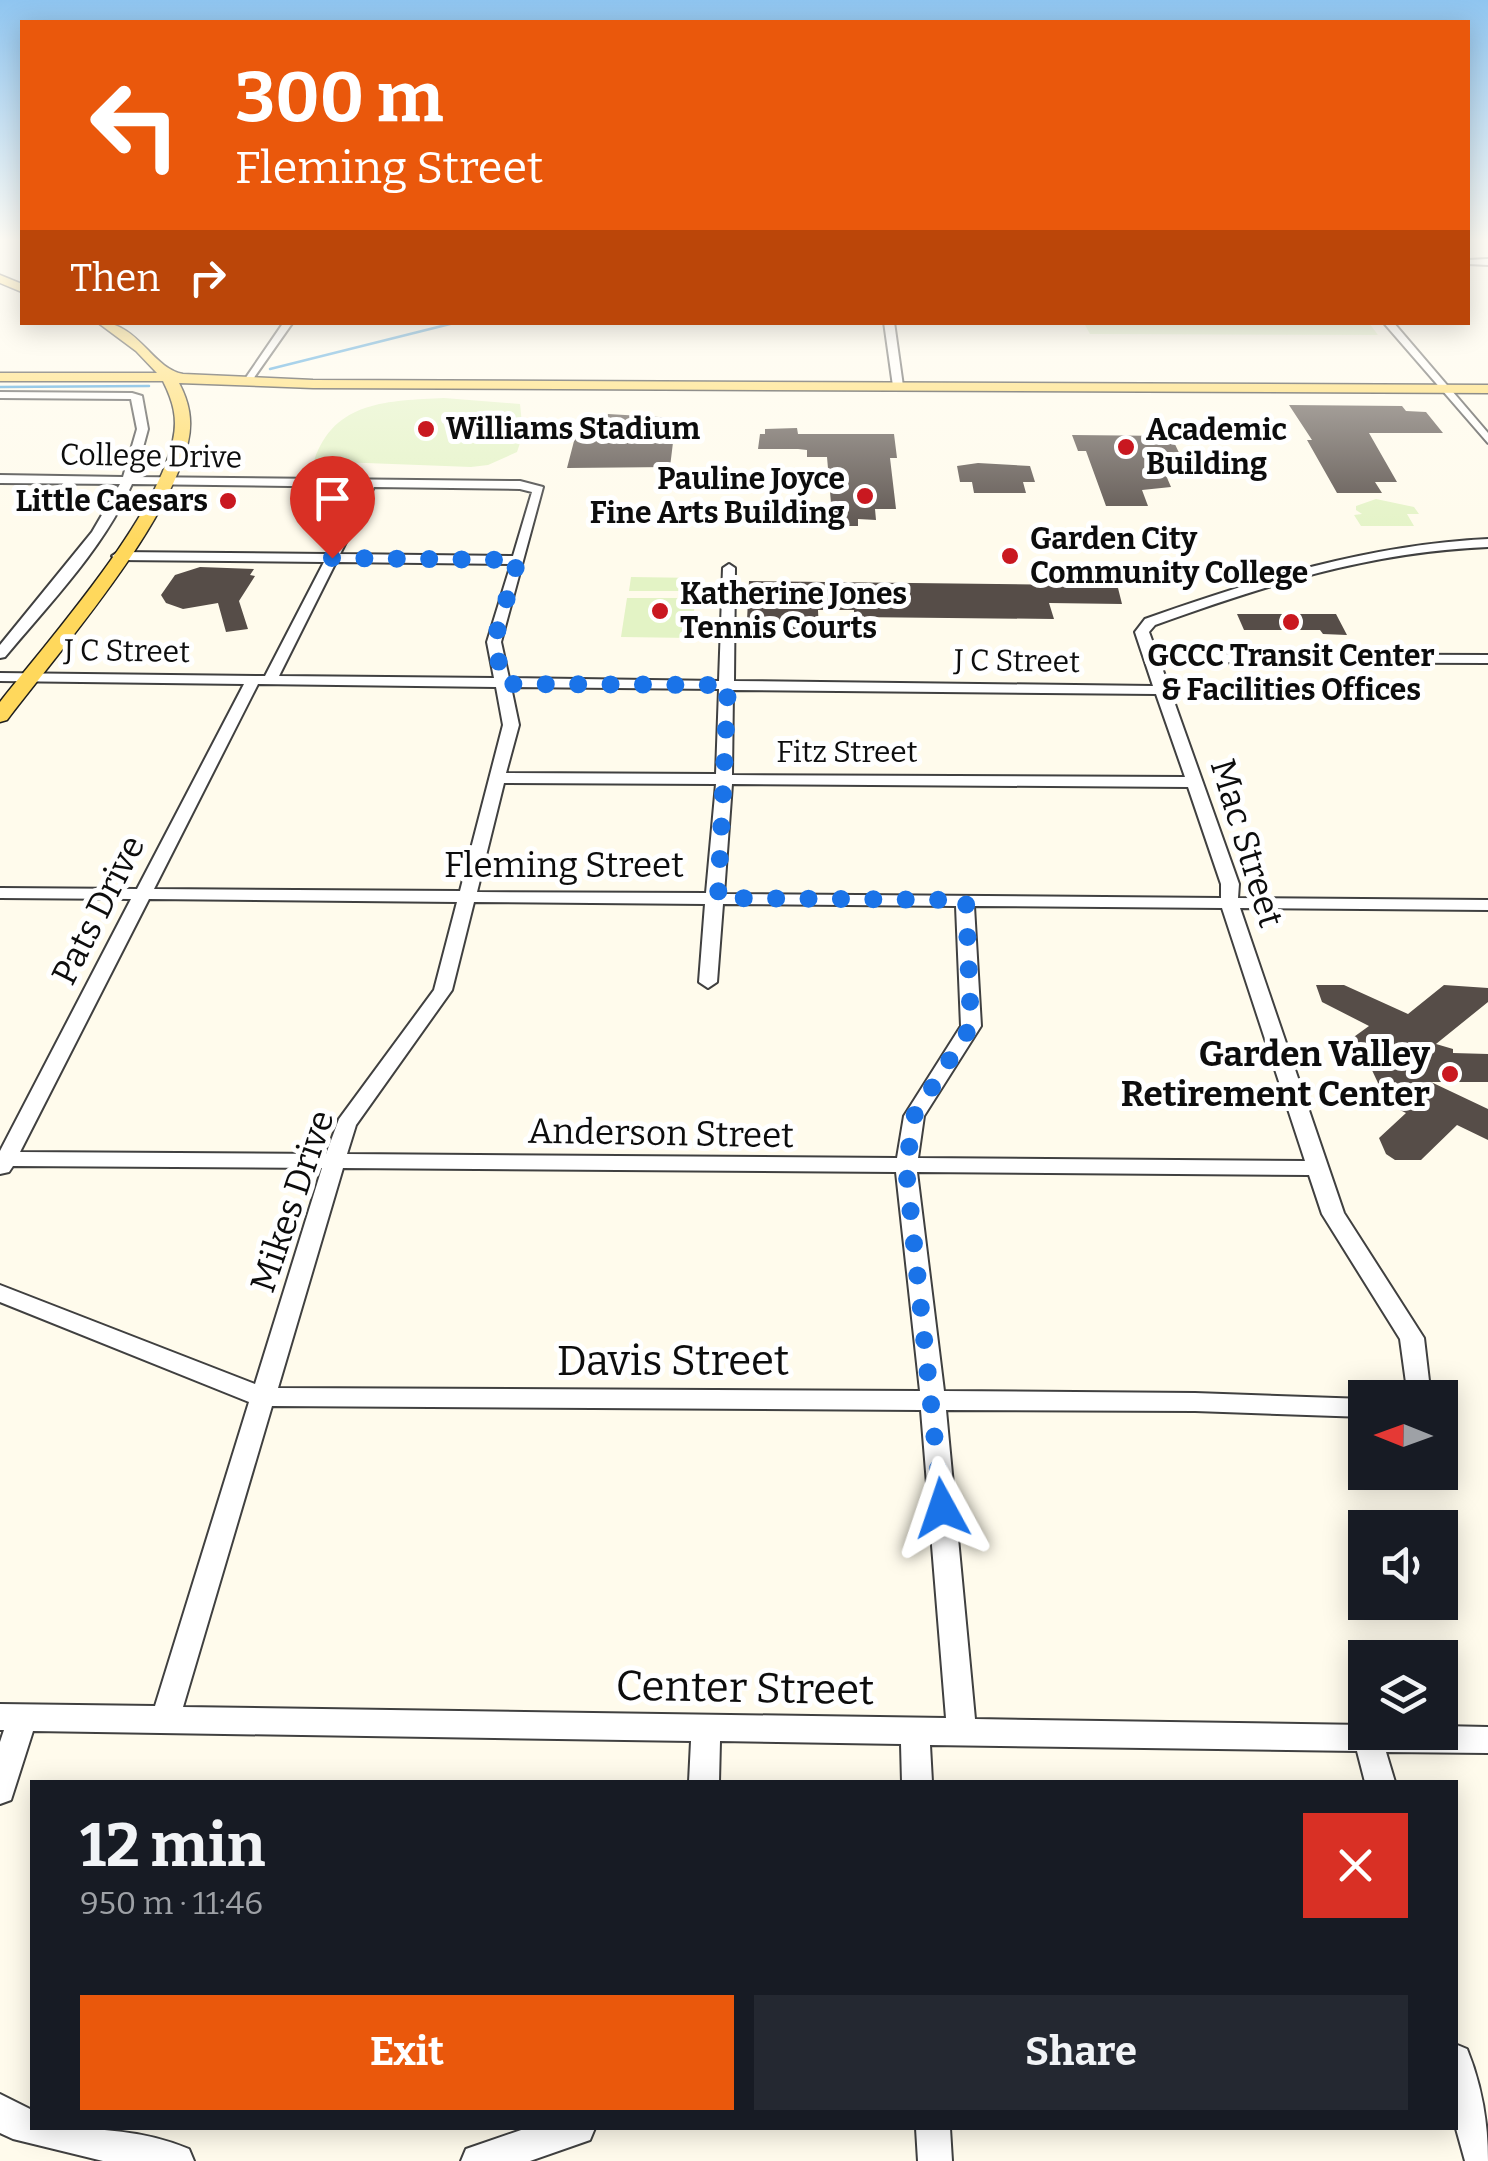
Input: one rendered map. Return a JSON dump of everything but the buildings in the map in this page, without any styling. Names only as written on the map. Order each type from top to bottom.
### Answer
[{"type":"main road","points":[[0,716],[118,556],[168,481],[180,448],[183,421],[168,378],[133,343]]},
{"type":"main road","points":[[102,378],[135,368],[146,352]]},
{"type":"main road","points":[[0,377],[249,377],[336,382]]},
{"type":"main road","points":[[168,378],[288,384]]},
{"type":"main road","points":[[183,421],[203,399],[238,388],[336,382],[1488,389]]},
{"type":"street","points":[[249,377],[273,343]]},
{"type":"street","points":[[892,343],[898,386]]},
{"type":"street","points":[[1405,343],[1488,440]]},
{"type":"street","points":[[0,396],[138,398],[144,434],[129,481],[112,513],[0,654]]},
{"type":"street","name":"College Drive","points":[[0,480],[520,484],[539,490]]},
{"type":"street","name":"Pats Drive","points":[[5,1156],[142,894],[332,558],[370,483]]},
{"type":"street","name":"Mikes Drive","points":[[166,1720],[346,1124],[443,990],[511,725],[494,642],[539,490]]},
{"type":"street","points":[[1488,543],[1364,554],[1232,593],[1150,622],[1142,632],[1151,658],[1488,659]]},
{"type":"street","points":[[118,556],[518,560]]},
{"type":"street","points":[[708,982],[718,898],[724,779],[728,568]]},
{"type":"street","name":"Mac Street","points":[[1151,658],[1230,884],[1229,903],[1315,1153],[1316,1168]]},
{"type":"street","name":"J C Street","points":[[0,677],[1163,690]]},
{"type":"street","name":"Fitz Street","points":[[499,778],[1196,782]]},
{"type":"street","name":"Fleming Street","points":[[0,893],[1488,905]]},
{"type":"street","points":[[962,1734],[906,1168],[914,1116],[971,1026],[966,900]]},
{"type":"street","name":"Anderson Street","points":[[5,1156],[333,1163],[1316,1168]]},
{"type":"street","points":[[1316,1168],[1334,1214],[1412,1338],[1418,1380]]},
{"type":"street","name":"Davis Street","points":[[0,1293],[263,1398],[1195,1402],[1348,1407]]},
{"type":"street","points":[[0,1790],[11,1718]]},
{"type":"street","name":"Center Street","points":[[11,1718],[1348,1738]]},
{"type":"street","points":[[704,1780],[706,1729]]},
{"type":"street","points":[[915,1732],[917,1780]]},
{"type":"street","name":"Center Street","points":[[1458,1740],[1488,1740]]},
{"type":"street","points":[[1371,1750],[1379,1780]]},
{"type":"street","points":[[1458,2072],[1482,2161]]},
{"type":"street","points":[[0,2111],[13,2122],[30,2126]]},
{"type":"street","points":[[47,2130],[177,2161]]},
{"type":"street","points":[[478,2161],[572,2130]]},
{"type":"street","points":[[933,2130],[935,2161]]},
{"type":"green space","name":"Williams Stadium","points":[[444,398],[520,404],[523,434],[517,452],[488,465],[471,467],[314,461],[323,441],[349,415],[384,403]]},
{"type":"green space","points":[[1376,499],[1414,507],[1419,514],[1407,514],[1414,526],[1361,526],[1354,515],[1362,514],[1356,506]]},
{"type":"green space","points":[[631,577],[699,578],[697,591],[629,591]]},
{"type":"green space","name":"Katherine Jones Tennis Courts","points":[[627,598],[695,598],[692,638],[621,637]]},
{"type":"waterway","points":[[270,369],[375,343]]},
{"type":"waterway","points":[[0,387],[149,386]]},
{"type":"place","name":"Williams Stadium","points":[[426,429]]},
{"type":"place","name":"Academic Building","points":[[1126,447]]},
{"type":"place","name":"Pauline Joyce Fine Arts Building","points":[[865,496]]},
{"type":"place","name":"Little Caesars","points":[[228,501]]},
{"type":"place","name":"Garden City Community College","points":[[1010,556]]},
{"type":"place","name":"Katherine Jones Tennis Courts","points":[[660,611]]},
{"type":"place","name":"GCCC Transit Center & Facilities Offices","points":[[1291,622]]},
{"type":"place","name":"Garden Valley Retirement Center","points":[[1450,1074]]},
{"type":"route","points":[[332,558],[518,560],[494,642],[504,684],[728,685],[718,898],[966,900],[971,1026],[914,1116],[906,1168],[942,1508]]}]
